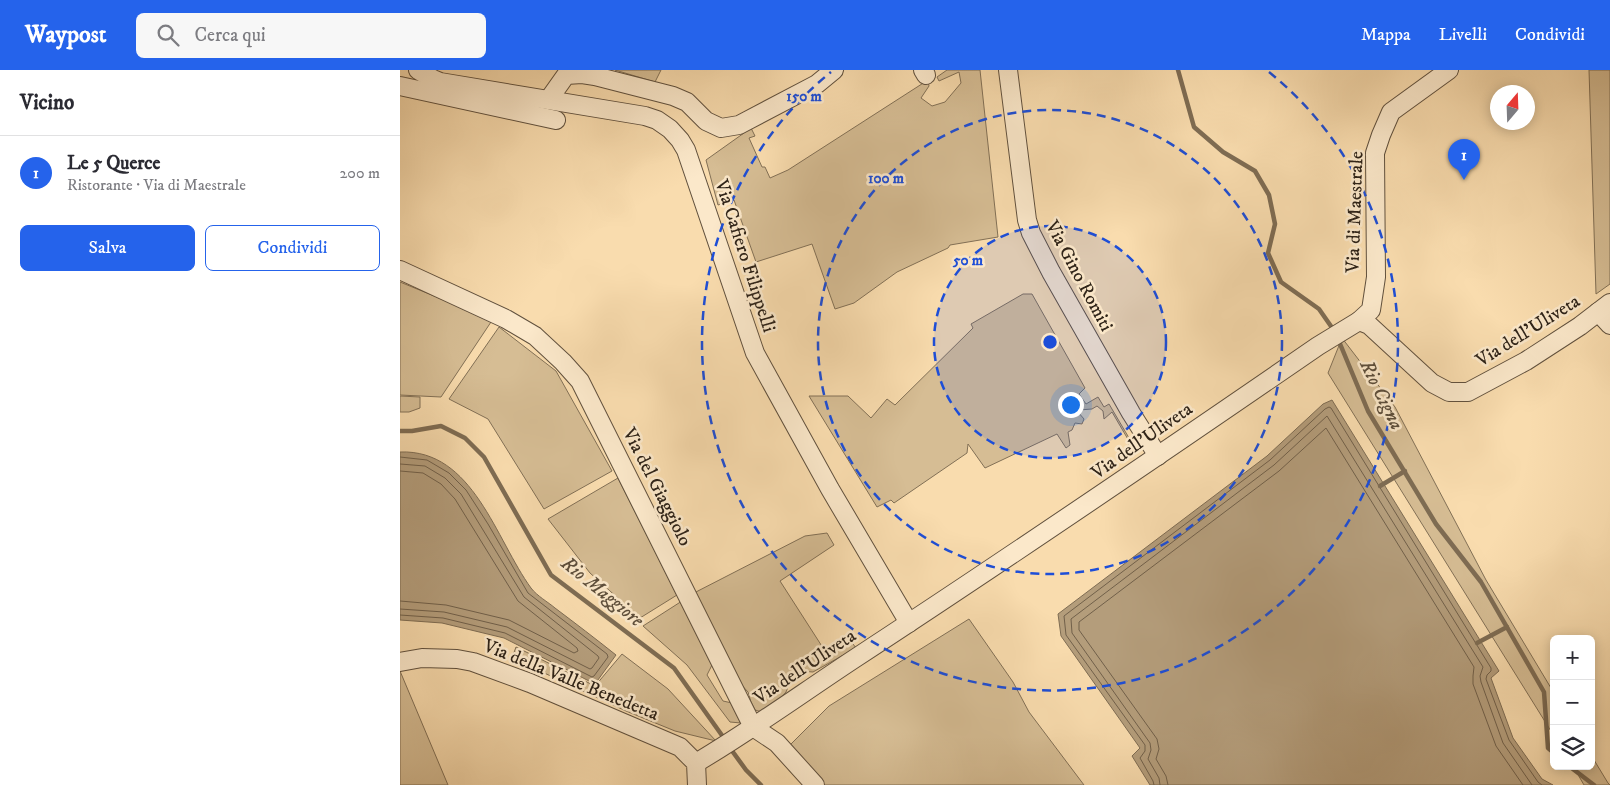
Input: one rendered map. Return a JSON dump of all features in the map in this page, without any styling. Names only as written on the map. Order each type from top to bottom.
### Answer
[{"type":"street","name":"Via Cafiero Filippelli","points":[[418,70],[440,82],[645,116],[663,124],[680,140],[694,171],[755,353],[830,489],[909,624]]},
{"type":"street","points":[[550,99],[566,75],[582,74],[595,76],[673,96],[688,102],[706,121],[721,128],[739,125],[816,84],[834,70]]},
{"type":"street","name":"Via Gino Romiti","points":[[1008,70],[1027,220],[1031,233],[1050,272],[1097,355],[1158,456]]},
{"type":"street","name":"Via di Maestrale","points":[[1353,325],[1371,310],[1376,277],[1375,153],[1381,135],[1391,112],[1449,70]]},
{"type":"street","points":[[400,86],[556,120]]},
{"type":"street","name":"Via del Giaggiolo","points":[[400,270],[506,319],[535,336],[580,381],[748,731],[777,743],[815,785]]},
{"type":"street","points":[[1604,307],[1610,325]]},
{"type":"street","name":"Via dell'Uliveta","points":[[696,763],[748,731],[909,624],[1325,342],[1353,325],[1369,325],[1432,384],[1449,392],[1463,393],[1526,361],[1604,307]]},
{"type":"street","name":"Via della Valle Benedetta","points":[[400,662],[422,658],[472,662],[530,683],[680,747],[696,763]]},
{"type":"street","points":[[696,763],[697,785]]},
{"type":"shaded area","points":[[615,70],[661,70],[655,82]]},
{"type":"shaded area","points":[[947,70],[980,70],[998,237],[950,245],[948,248],[897,272],[854,303],[835,309],[812,244],[756,262],[734,200],[718,205],[706,160],[751,128],[755,136],[749,138],[762,167],[765,167],[770,178],[788,170],[928,80],[929,86],[921,98],[932,106],[945,102],[961,83],[959,72],[939,81],[937,77]]},
{"type":"shaded area","points":[[1589,70],[1610,70],[1610,284],[1596,294]]},
{"type":"shaded area","points":[[400,282],[491,322],[441,397],[400,395]]},
{"type":"shaded area","points":[[1023,294],[1032,294],[1085,388],[1079,394],[1086,404],[1098,397],[1104,407],[1109,404],[1132,443],[1131,449],[1128,447],[1129,441],[1112,412],[1104,419],[1103,411],[1097,406],[1092,409],[1079,410],[1078,412],[1084,419],[1082,424],[1075,423],[1072,430],[1068,432],[1070,445],[1066,448],[1057,434],[985,468],[968,444],[967,453],[894,503],[891,500],[877,507],[809,396],[848,396],[871,418],[887,399],[895,405],[973,328],[971,324]]},
{"type":"shaded area","points":[[499,327],[556,371],[612,471],[544,509],[488,419],[449,399]]},
{"type":"shaded area","points":[[1342,338],[1395,407],[1486,580],[1550,686],[1550,730],[1328,373]]},
{"type":"shaded area","points":[[400,396],[420,397],[420,408],[409,412],[400,412]]},
{"type":"shaded area","points":[[618,478],[677,595],[640,618],[590,573],[548,519]]},
{"type":"shaded area","points":[[827,533],[834,545],[780,581],[825,651],[848,637],[856,648],[813,672],[800,671],[792,677],[786,692],[780,699],[762,712],[755,710],[748,692],[737,680],[692,594],[805,536]]},
{"type":"shaded area","points":[[682,601],[713,663],[707,675],[723,701],[732,703],[741,723],[730,722],[687,665],[643,626]]},
{"type":"shaded area","points":[[969,619],[1013,682],[1029,712],[1084,785],[803,785],[782,753],[829,706]]},
{"type":"shaded area","points":[[516,647],[595,686],[622,654],[668,689],[716,741],[675,731],[626,711],[512,658]]},
{"type":"shaded area","points":[[400,671],[448,785],[400,785]]},
{"type":"shaded area","points":[[1595,762],[1610,785],[1584,785],[1575,770],[1595,770]]},
{"type":"water","points":[[1332,400],[1499,671],[1491,678],[1513,738],[1542,779],[1553,785],[1150,785],[1132,756],[1140,748],[1061,636],[1058,614],[1267,456],[1323,404]]},
{"type":"water","points":[[400,452],[425,455],[446,465],[464,481],[480,501],[533,591],[616,655],[595,684],[504,638],[442,623],[400,620]]},
{"type":"waterway","name":"Rio Cigna","points":[[1178,70],[1194,127],[1223,152],[1255,171],[1269,195],[1275,224],[1268,253],[1281,282],[1319,309],[1335,332]]},
{"type":"waterway","name":"Rio Cigna","points":[[1338,339],[1368,411],[1436,524],[1481,582],[1544,692],[1548,748],[1550,750]]},
{"type":"waterway","name":"Rio Maggiore","points":[[400,431],[441,426],[465,438],[484,457],[551,575],[674,668],[726,741]]},
{"type":"waterway","points":[[1380,486],[1405,471]]},
{"type":"waterway","points":[[1477,643],[1507,627]]},
{"type":"waterway","name":"Rio Maggiore","points":[[730,748],[746,770],[761,785]]},
{"type":"waterway","name":"Rio Cigna","points":[[1574,770],[1594,785]]},
{"type":"place","name":"Le 5 Querce","points":[[1464,180]]}]
